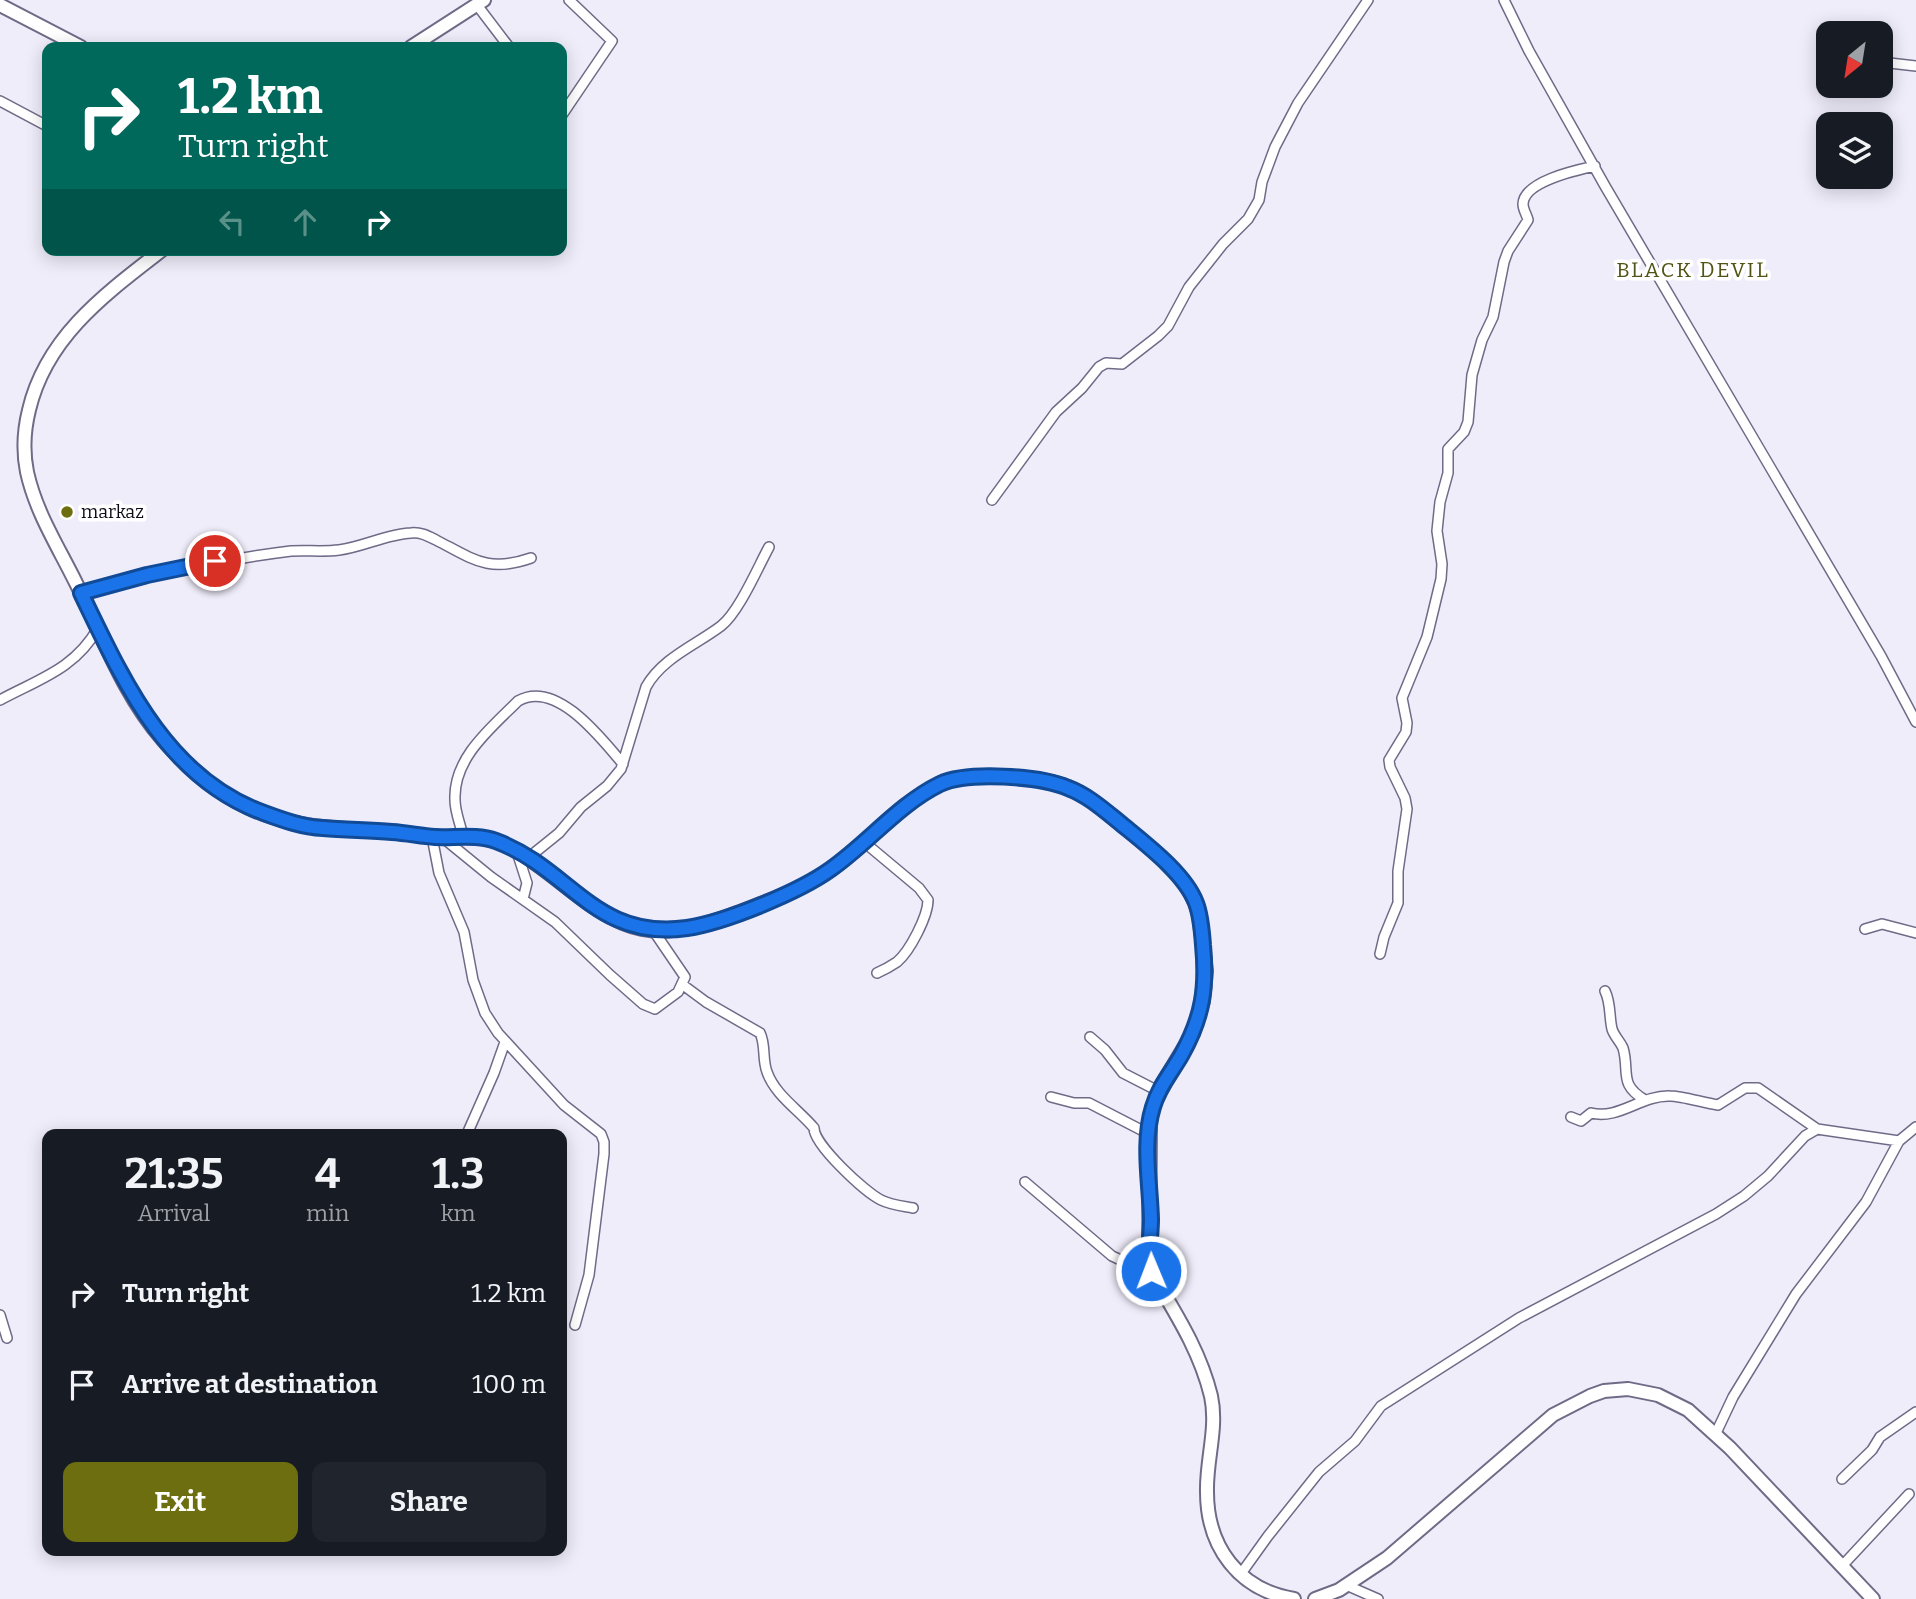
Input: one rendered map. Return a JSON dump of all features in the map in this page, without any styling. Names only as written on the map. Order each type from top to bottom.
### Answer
[{"type":"main road","points":[[419,42],[480,2]]},
{"type":"main road","points":[[0,5],[71,42]]},
{"type":"main road","points":[[154,256],[126,278],[61,339],[42,371],[29,407],[25,452],[32,489],[42,517],[144,715],[162,739],[201,778],[216,789],[253,810],[308,827],[489,839],[522,855],[610,917],[653,930],[674,930],[709,923],[790,893],[834,867],[898,813],[937,786],[962,777],[1054,783],[1077,792],[1107,812],[1184,883],[1197,904],[1206,971],[1203,1001],[1193,1033],[1158,1091],[1150,1118],[1151,1224],[1148,1257],[1153,1275],[1194,1345],[1211,1397],[1214,1423],[1207,1503],[1210,1519],[1224,1554],[1247,1581],[1261,1589],[1294,1599]]},
{"type":"main road","points":[[1315,1599],[1346,1585],[1387,1558],[1553,1415],[1604,1391],[1628,1389],[1658,1395],[1688,1410],[1716,1433],[1873,1599]]},
{"type":"street","points":[[567,108],[612,41],[569,0]]},
{"type":"street","points":[[992,500],[1056,412],[1099,367],[1106,363],[1122,364],[1168,326],[1189,287],[1223,244],[1254,211],[1275,147],[1294,111],[1368,0]]},
{"type":"street","points":[[1504,0],[1529,51],[1881,656],[1916,722]]},
{"type":"street","points":[[480,2],[506,42]]},
{"type":"street","points":[[1894,63],[1916,66]]},
{"type":"street","points":[[0,101],[42,123]]},
{"type":"street","points":[[1380,954],[1398,903],[1398,871],[1407,809],[1389,760],[1406,732],[1402,698],[1427,637],[1441,579],[1442,565],[1437,531],[1440,502],[1448,473],[1448,449],[1464,432],[1468,422],[1472,375],[1482,340],[1493,317],[1504,261],[1528,220],[1524,206],[1525,197],[1556,176],[1595,166]]},
{"type":"street","points":[[81,593],[147,575],[215,561],[297,551],[341,550],[406,533],[421,533],[486,564],[515,564],[531,558]]},
{"type":"street","points":[[523,899],[527,883],[522,855],[559,833],[581,807],[615,777],[624,764],[646,687],[652,677],[684,649],[722,625],[769,547]]},
{"type":"street","points":[[0,700],[64,667],[86,648],[99,628]]},
{"type":"street","points":[[463,837],[454,803],[466,761],[475,744],[518,701],[526,697],[535,694],[544,696],[576,714],[624,764]]},
{"type":"street","points":[[437,837],[555,922],[610,975],[653,1009],[660,1007],[683,985],[684,974],[653,930]]},
{"type":"street","points":[[437,837],[439,873],[464,932],[473,980],[480,1002],[492,1025],[569,1110],[601,1134],[603,1139],[604,1154],[589,1275],[575,1325]]},
{"type":"street","points":[[864,842],[919,888],[928,900],[927,910],[905,953],[897,962],[877,974]]},
{"type":"street","points":[[1865,929],[1882,925],[1916,933]]},
{"type":"street","points":[[683,985],[706,1002],[760,1033],[768,1075],[792,1108],[814,1128],[814,1135],[831,1158],[877,1198],[913,1208]]},
{"type":"street","points":[[1605,991],[1610,1000],[1613,1031],[1623,1049],[1624,1070],[1632,1092],[1646,1100]]},
{"type":"street","points":[[1090,1037],[1105,1050],[1123,1073],[1158,1091]]},
{"type":"street","points":[[469,1129],[506,1042]]},
{"type":"street","points":[[1571,1117],[1581,1121],[1591,1113],[1603,1116],[1646,1100],[1670,1096],[1718,1105],[1745,1087],[1758,1088],[1817,1129],[1899,1141]]},
{"type":"street","points":[[1051,1097],[1074,1103],[1089,1103],[1149,1133]]},
{"type":"street","points":[[1716,1433],[1733,1397],[1796,1294],[1866,1202],[1899,1141],[1916,1127]]},
{"type":"street","points":[[1240,1575],[1320,1472],[1355,1441],[1381,1406],[1519,1318],[1716,1214],[1768,1176],[1805,1136],[1817,1129]]},
{"type":"street","points":[[1025,1182],[1112,1256],[1153,1275]]},
{"type":"street","points":[[0,1315],[7,1338]]},
{"type":"street","points":[[1842,1479],[1872,1450],[1880,1437],[1916,1412]]},
{"type":"street","points":[[1842,1566],[1909,1494]]},
{"type":"street","points":[[1346,1585],[1378,1599]]},
{"type":"place","name":"markaz","points":[[67,512]]},
{"type":"district","name":"BLACK DEVIL","points":[[1693,270]]},
{"type":"route","points":[[215,561],[147,575],[81,593],[144,715],[162,739],[208,785],[253,810],[308,827],[397,832],[432,837],[481,837],[498,842],[547,870],[610,917],[643,929],[674,930],[694,927],[790,893],[834,867],[898,813],[937,786],[962,777],[1054,783],[1088,798],[1107,812],[1175,873],[1192,894],[1197,904],[1202,931],[1206,971],[1203,1001],[1193,1033],[1158,1091],[1150,1118],[1148,1172],[1151,1224],[1148,1257],[1151,1271]]}]
